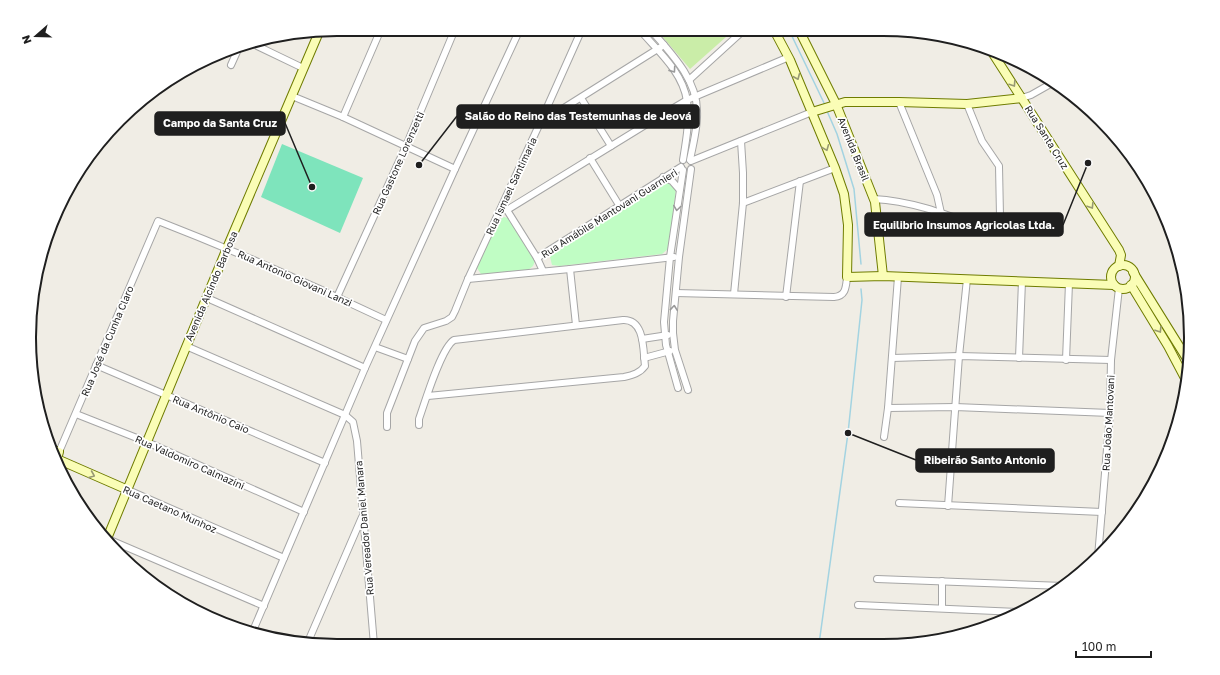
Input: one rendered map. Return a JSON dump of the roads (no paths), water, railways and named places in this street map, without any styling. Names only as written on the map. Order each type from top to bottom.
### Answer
[{"type":"main road","points":[[777,36],[789,57],[813,112],[844,194],[848,215],[847,277],[883,276],[1022,281],[1092,284],[1126,288],[1131,285],[1134,279],[1133,272]]},
{"type":"main road","name":"Avenida Brasil","points":[[802,36],[874,199],[883,276]]},
{"type":"main road","name":"Avenida Alcindo Barbosa","points":[[108,533],[128,490],[186,346],[317,37]]},
{"type":"main road","name":"Rua Santa Cruz","points":[[996,58],[1119,250],[1121,255],[1118,266]]},
{"type":"main road","points":[[813,112],[845,102],[967,104],[1022,98]]},
{"type":"main road","points":[[1092,284],[1111,274],[1118,266],[1125,266],[1131,269],[1183,353]]},
{"type":"main road","points":[[1111,274],[1112,282],[1117,287]]},
{"type":"main road","points":[[1131,285],[1168,346],[1182,372]]},
{"type":"main road","points":[[1150,316],[1158,311]]},
{"type":"main road","name":"Rua Caetano Munhoz","points":[[62,459],[128,490]]},
{"type":"street","points":[[343,117],[379,36]]},
{"type":"street","name":"Rua Gastone Lorenzetti","points":[[337,297],[406,146],[453,36]]},
{"type":"street","points":[[254,627],[386,320],[517,36]]},
{"type":"street","name":"Rua Ismael Santimaria","points":[[408,359],[421,330],[449,319],[460,302],[468,279],[505,207],[579,36]]},
{"type":"street","points":[[645,36],[676,73],[687,100],[688,126],[683,160],[680,163],[682,169],[670,257],[664,322],[664,336],[678,388]]},
{"type":"street","points":[[656,36],[689,80],[696,98],[698,113],[691,160],[693,165],[691,169],[673,309],[675,350],[688,390]]},
{"type":"street","points":[[689,80],[738,36]]},
{"type":"street","points":[[540,123],[664,45]]},
{"type":"street","points":[[258,46],[303,68]]},
{"type":"street","points":[[231,65],[236,54]]},
{"type":"street","points":[[543,271],[537,258],[505,207],[687,100],[696,98],[789,57]]},
{"type":"street","points":[[1022,98],[1031,95],[1048,86]]},
{"type":"street","points":[[292,96],[343,117],[455,169]]},
{"type":"street","points":[[581,98],[611,146]]},
{"type":"street","points":[[899,102],[937,195],[941,213]]},
{"type":"street","points":[[874,199],[918,205],[988,230],[994,230],[998,226],[1000,216],[998,166],[982,141],[967,104]]},
{"type":"street","points":[[683,160],[686,158],[691,160],[813,112]]},
{"type":"street","points":[[734,294],[743,203],[741,141]]},
{"type":"street","points":[[590,158],[619,205]]},
{"type":"street","points":[[743,203],[835,168]]},
{"type":"street","points":[[682,169],[686,171],[691,169]]},
{"type":"street","name":"Rua Amábile Mantovani Guarnieri","points":[[537,258],[663,177],[682,169]]},
{"type":"street","points":[[663,177],[672,181],[679,189]]},
{"type":"street","points":[[786,297],[800,181]]},
{"type":"street","name":"Rua Antonio Giovani Lanzi","points":[[158,221],[227,248],[386,320]]},
{"type":"street","name":"Rua José da Cunha Claro","points":[[59,453],[158,221]]},
{"type":"street","points":[[468,279],[679,257]]},
{"type":"street","points":[[570,269],[576,325]]},
{"type":"street","points":[[676,293],[786,297],[839,297],[844,294],[847,277]]},
{"type":"street","points":[[884,437],[888,408],[898,277]]},
{"type":"street","points":[[948,506],[959,356],[967,279]]},
{"type":"street","points":[[1019,358],[1022,281]]},
{"type":"street","points":[[1066,360],[1069,283]]},
{"type":"street","name":"Rua João Mantovani","points":[[1099,548],[1110,413],[1111,360],[1117,287]]},
{"type":"street","points":[[207,298],[365,368]]},
{"type":"street","points":[[419,425],[419,419],[446,348],[450,343],[457,339],[630,320],[638,327],[642,339],[645,366],[636,374],[624,377],[428,396]]},
{"type":"street","points":[[642,339],[664,336],[673,333]]},
{"type":"street","points":[[186,346],[345,415]]},
{"type":"street","points":[[375,346],[408,359],[387,413],[387,427]]},
{"type":"street","points":[[644,358],[675,350]]},
{"type":"street","points":[[892,358],[959,356],[1111,360]]},
{"type":"street","name":"Rua Antônio Caio","points":[[96,365],[325,463]]},
{"type":"street","points":[[888,408],[955,407],[1110,413]]},
{"type":"street","name":"Rua Valdomiro Calmazini","points":[[76,414],[147,442],[304,512]]},
{"type":"street","name":"Rua Vereador Daniel Manara","points":[[345,415],[353,422],[356,433],[373,639]]},
{"type":"street","name":"Rua Caetano Munhoz","points":[[128,490],[284,558]]},
{"type":"street","points":[[899,503],[1102,512]]},
{"type":"street","points":[[310,637],[362,515]]},
{"type":"street","points":[[119,545],[264,606]]},
{"type":"street","points":[[877,579],[1054,586]]},
{"type":"street","points":[[942,581],[942,608]]},
{"type":"street","points":[[858,605],[1008,611]]},
{"type":"waterway","points":[[792,36],[825,105]]},
{"type":"waterway","points":[[827,111],[837,134],[854,189],[861,264]]},
{"type":"waterway","points":[[820,639],[848,433],[862,300],[861,289]]},
{"type":"place","name":"Equilibrio Insumos Agricolas Ltda.","points":[[1088,163]]},
{"type":"place","name":"Salão do Reino das Testemunhas de Jeová","points":[[419,165]]},
{"type":"place","name":"Campo da Santa Cruz","points":[[312,187]]},
{"type":"place","name":"Ribeirão Santo Antonio","points":[[848,433]]}]
